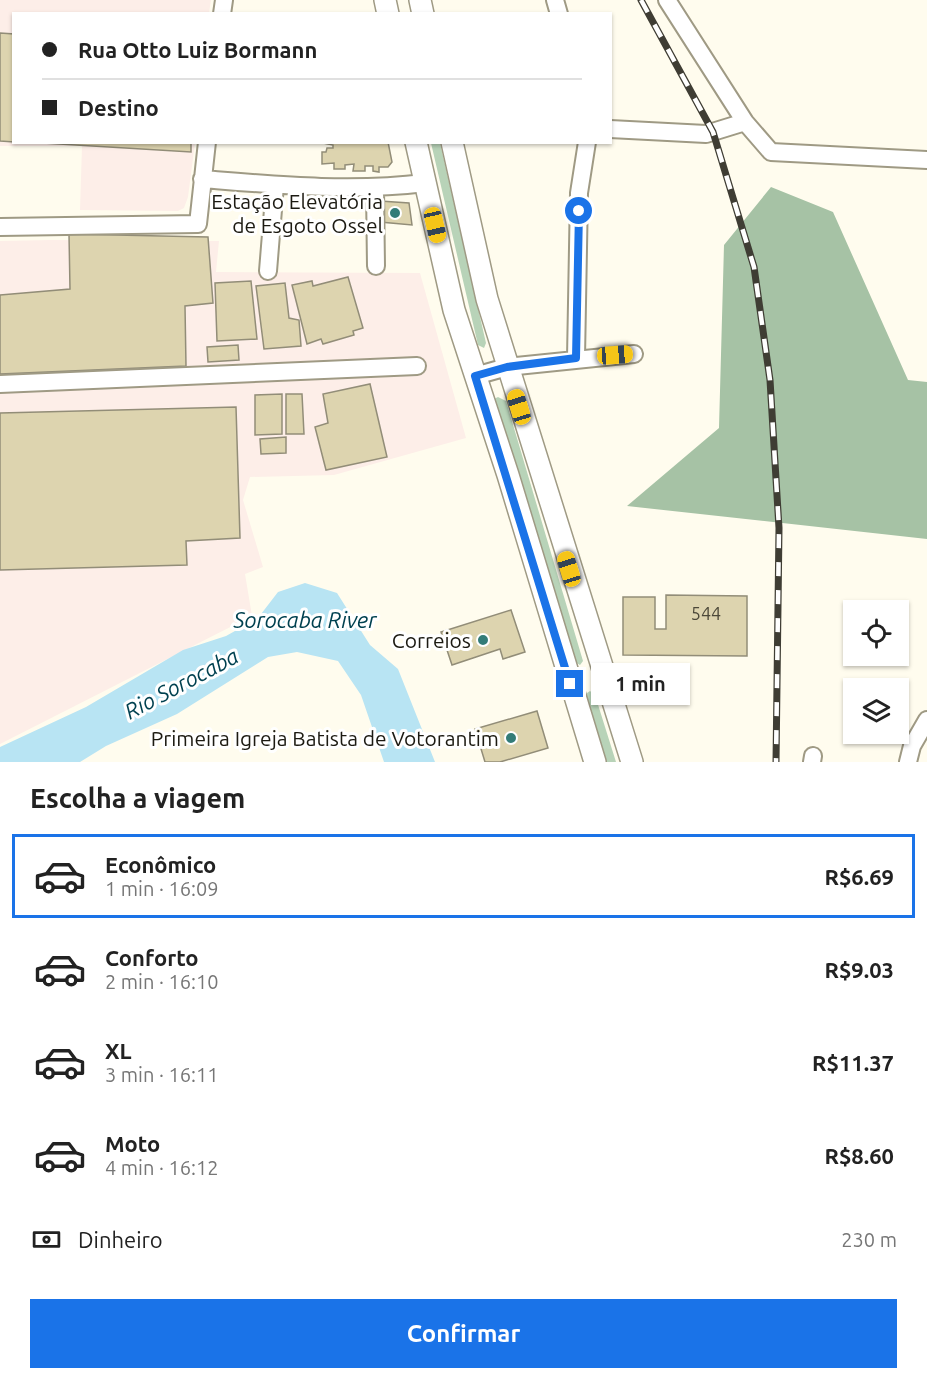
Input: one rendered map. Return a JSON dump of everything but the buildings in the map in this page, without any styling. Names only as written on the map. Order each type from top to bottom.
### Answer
[{"type":"main road","points":[[416,144],[454,310],[595,762]]},
{"type":"main road","points":[[452,144],[487,299],[632,762]]},
{"type":"main road","points":[[570,684],[603,673]]},
{"type":"street","points":[[667,0],[746,122],[771,152],[809,156],[927,160]]},
{"type":"street","points":[[612,129],[706,134],[746,122]]},
{"type":"street","points":[[0,227],[198,224],[207,144]]},
{"type":"street","points":[[576,358],[579,193],[587,144]]},
{"type":"street","points":[[202,179],[274,185],[375,189],[425,183]]},
{"type":"street","points":[[268,271],[274,185]]},
{"type":"street","points":[[375,189],[376,266]]},
{"type":"street","points":[[475,376],[507,367],[576,358],[634,354]]},
{"type":"street","points":[[0,384],[417,366]]},
{"type":"street","points":[[908,762],[912,746],[927,720]]},
{"type":"shaded area","points":[[0,0],[211,0],[209,12],[12,12],[12,144],[195,144],[188,197],[184,208],[178,211],[80,210],[82,146],[0,146]]},
{"type":"shaded area","points":[[0,241],[219,241],[216,272],[420,273],[466,438],[334,475],[250,477],[243,500],[263,567],[245,574],[252,616],[0,744]]},
{"type":"green space","points":[[431,144],[440,144],[486,343],[484,348],[478,345]]},
{"type":"green space","points":[[771,187],[833,212],[908,380],[927,382],[927,539],[627,506],[719,428],[724,245]]},
{"type":"green space","points":[[498,397],[506,401],[583,661],[580,665],[575,662],[494,399]]},
{"type":"green space","points":[[590,691],[595,695],[616,762],[604,762],[586,698]]},
{"type":"water","name":"Sorocaba River","points":[[305,583],[337,593],[370,645],[398,669],[435,762],[384,762],[361,695],[338,661],[297,652],[268,657],[177,714],[106,746],[80,762],[0,762],[0,747],[86,707],[183,650],[226,636],[258,618],[278,592]]},
{"type":"railway","points":[[641,0],[713,132],[754,267],[770,380],[779,528],[776,762]]},
{"type":"place","name":"Estação Elevatória de Esgoto Ossel","points":[[395,213]]},
{"type":"place","name":"Correios","points":[[483,640]]},
{"type":"place","name":"Primeira Igreja Batista de Votorantim","points":[[511,738]]},
{"type":"route","points":[[570,684],[508,475],[475,376],[507,367],[576,358],[579,211]]},
{"type":"water label","name":"Rio Sorocaba","points":[[181,683]]}]
